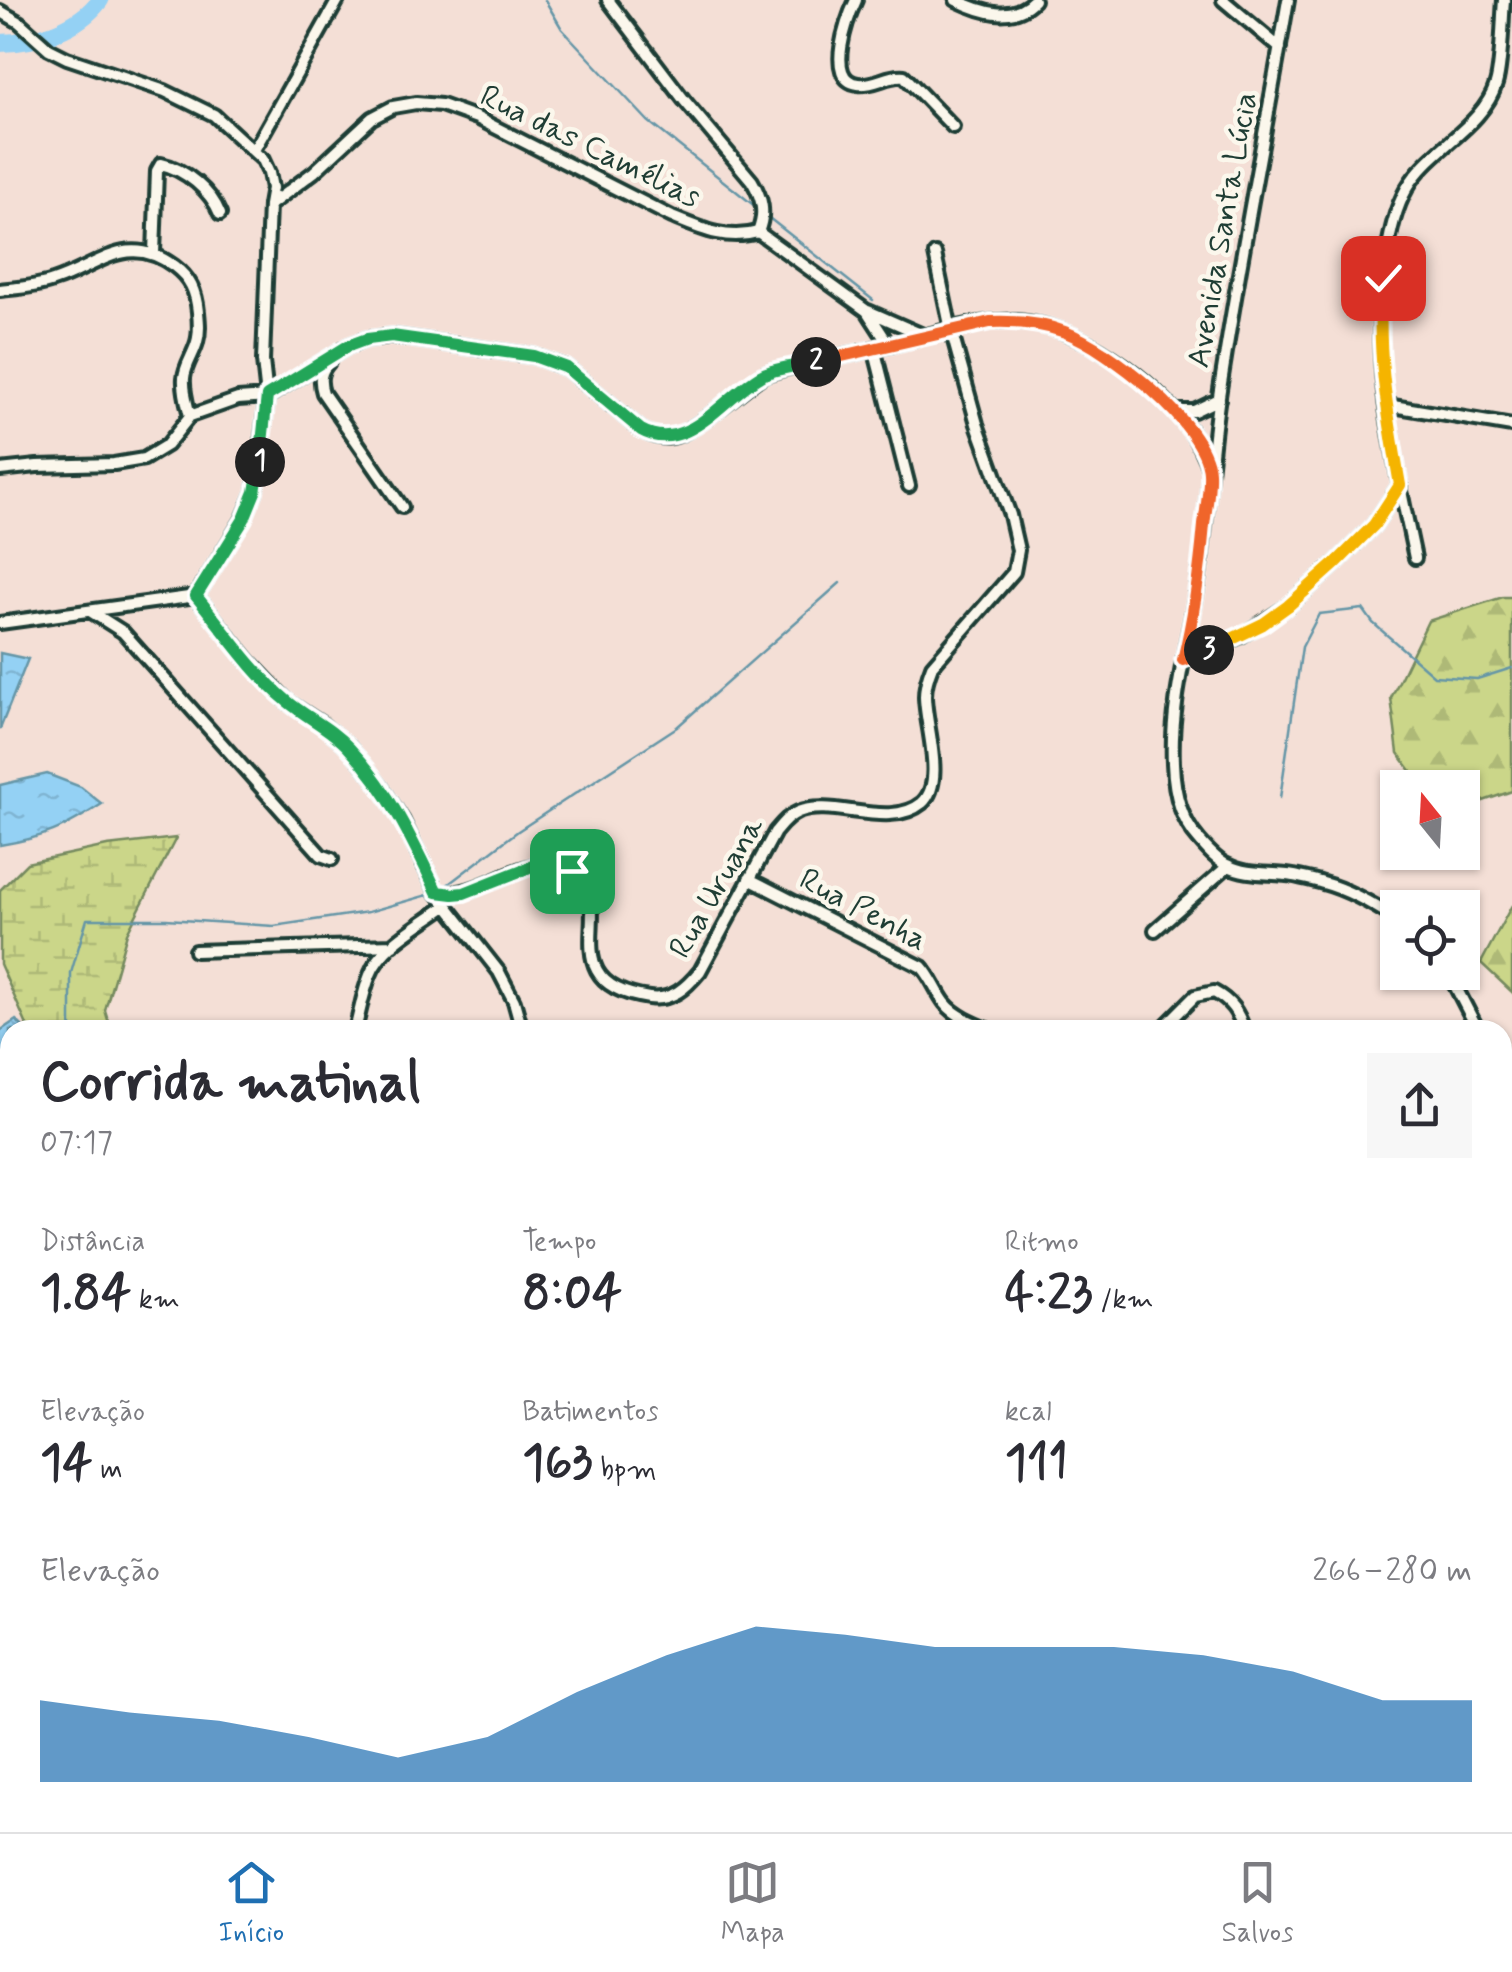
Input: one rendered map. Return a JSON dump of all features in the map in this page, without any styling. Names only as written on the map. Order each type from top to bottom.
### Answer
[{"type":"street","points":[[254,150],[338,0]]},
{"type":"street","name":"Rua das Camélias","points":[[269,206],[314,172],[372,118],[393,107],[441,104],[477,118],[672,218],[725,236],[758,232],[763,210],[752,181],[608,0]]},
{"type":"street","points":[[856,0],[840,41],[840,57],[848,79],[864,84],[904,76],[952,127]]},
{"type":"street","points":[[956,0],[996,14],[1022,10],[1034,0]]},
{"type":"street","points":[[1223,0],[1280,48]]},
{"type":"street","name":"Avenida Santa Lúcia","points":[[1228,866],[1190,830],[1182,812],[1176,794],[1173,729],[1199,574],[1209,468],[1244,236],[1288,0]]},
{"type":"street","points":[[1415,558],[1380,355],[1380,309],[1392,228],[1408,187],[1420,170],[1486,105],[1497,83],[1504,0]]},
{"type":"street","points":[[0,11],[67,58],[165,91],[214,115],[254,150],[269,173],[272,188],[263,361],[267,396],[255,492],[244,519],[196,596]]},
{"type":"street","points":[[154,253],[157,172],[161,164],[200,186],[220,214]]},
{"type":"street","points":[[758,232],[867,311],[925,336]]},
{"type":"street","points":[[0,290],[54,281],[122,253],[154,253],[181,272],[195,292],[199,328],[184,376],[190,416]]},
{"type":"street","points":[[935,254],[952,330]]},
{"type":"street","points":[[867,311],[889,345]]},
{"type":"street","points":[[0,470],[144,459],[168,445],[190,416],[238,400],[267,396],[348,346],[367,339],[392,336],[534,356],[567,368],[641,430],[653,436],[670,437],[688,431],[764,374],[952,330],[1015,321],[1065,332],[1128,369],[1190,430],[1209,468]]},
{"type":"street","name":"Rua Uruana","points":[[436,889],[464,893],[540,863],[572,871],[583,878],[589,891],[590,950],[600,977],[610,986],[638,996],[674,996],[700,971],[785,820],[810,808],[882,814],[904,812],[922,802],[932,788],[934,772],[926,680],[932,666],[1014,572],[1018,550],[1016,533],[977,424],[952,330]]},
{"type":"street","points":[[874,348],[909,486]]},
{"type":"street","points":[[332,357],[321,374],[323,393],[402,507]]},
{"type":"street","points":[[1174,411],[1194,411],[1219,399]]},
{"type":"street","points":[[1387,406],[1512,426]]},
{"type":"street","points":[[1183,660],[1241,636],[1288,606],[1374,525],[1400,485]]},
{"type":"street","points":[[0,623],[196,596]]},
{"type":"street","points":[[196,596],[288,702],[349,747],[381,787],[403,821],[436,889],[499,972],[519,1020]]},
{"type":"street","points":[[90,611],[123,632],[321,856],[332,858]]},
{"type":"street","points":[[1156,930],[1228,866],[1325,884],[1380,909]]},
{"type":"street","name":"Rua Penha","points":[[749,879],[922,966],[942,1000],[951,1010],[970,1020]]},
{"type":"street","points":[[358,1020],[369,976],[379,958],[447,906]]},
{"type":"street","points":[[195,951],[393,945]]},
{"type":"street","points":[[1457,990],[1473,1020]]},
{"type":"street","points":[[1171,1020],[1195,996],[1214,992],[1232,1005],[1240,1020]]},
{"type":"green space","points":[[1512,597],[1512,791],[1480,802],[1480,770],[1410,770],[1398,753],[1391,698],[1428,621]]},
{"type":"green space","points":[[176,838],[127,933],[105,1010],[108,1020],[25,1020],[0,964],[0,890],[27,863],[107,846]]},
{"type":"green space","points":[[1512,905],[1512,992],[1481,963]]},
{"type":"water","points":[[0,653],[28,659],[0,729]]},
{"type":"water","points":[[47,774],[81,787],[102,804],[54,831],[0,845],[0,785]]},
{"type":"waterway","points":[[0,43],[55,32],[80,19],[100,0]]},
{"type":"waterway","points":[[545,0],[562,29],[648,121],[756,207]]},
{"type":"waterway","points":[[769,218],[873,300]]},
{"type":"waterway","points":[[442,889],[518,831],[677,727],[840,583]]},
{"type":"waterway","points":[[1280,798],[1302,647],[1319,614],[1363,609],[1373,623],[1434,676],[1477,679],[1512,668]]},
{"type":"waterway","points":[[71,1020],[71,973],[87,919],[274,926],[368,912],[435,893]]},
{"type":"route","points":[[572,871],[540,863],[464,893],[437,892],[403,821],[349,747],[288,702],[196,596],[244,519],[255,492],[267,396],[348,346],[392,336],[548,360],[567,368],[641,430],[653,436],[670,437],[688,431],[764,374],[990,322],[1031,323],[1065,332],[1128,369],[1174,411],[1190,430],[1209,468],[1199,574],[1183,660],[1241,636],[1288,606],[1374,525],[1400,485],[1380,355],[1383,278]]}]
